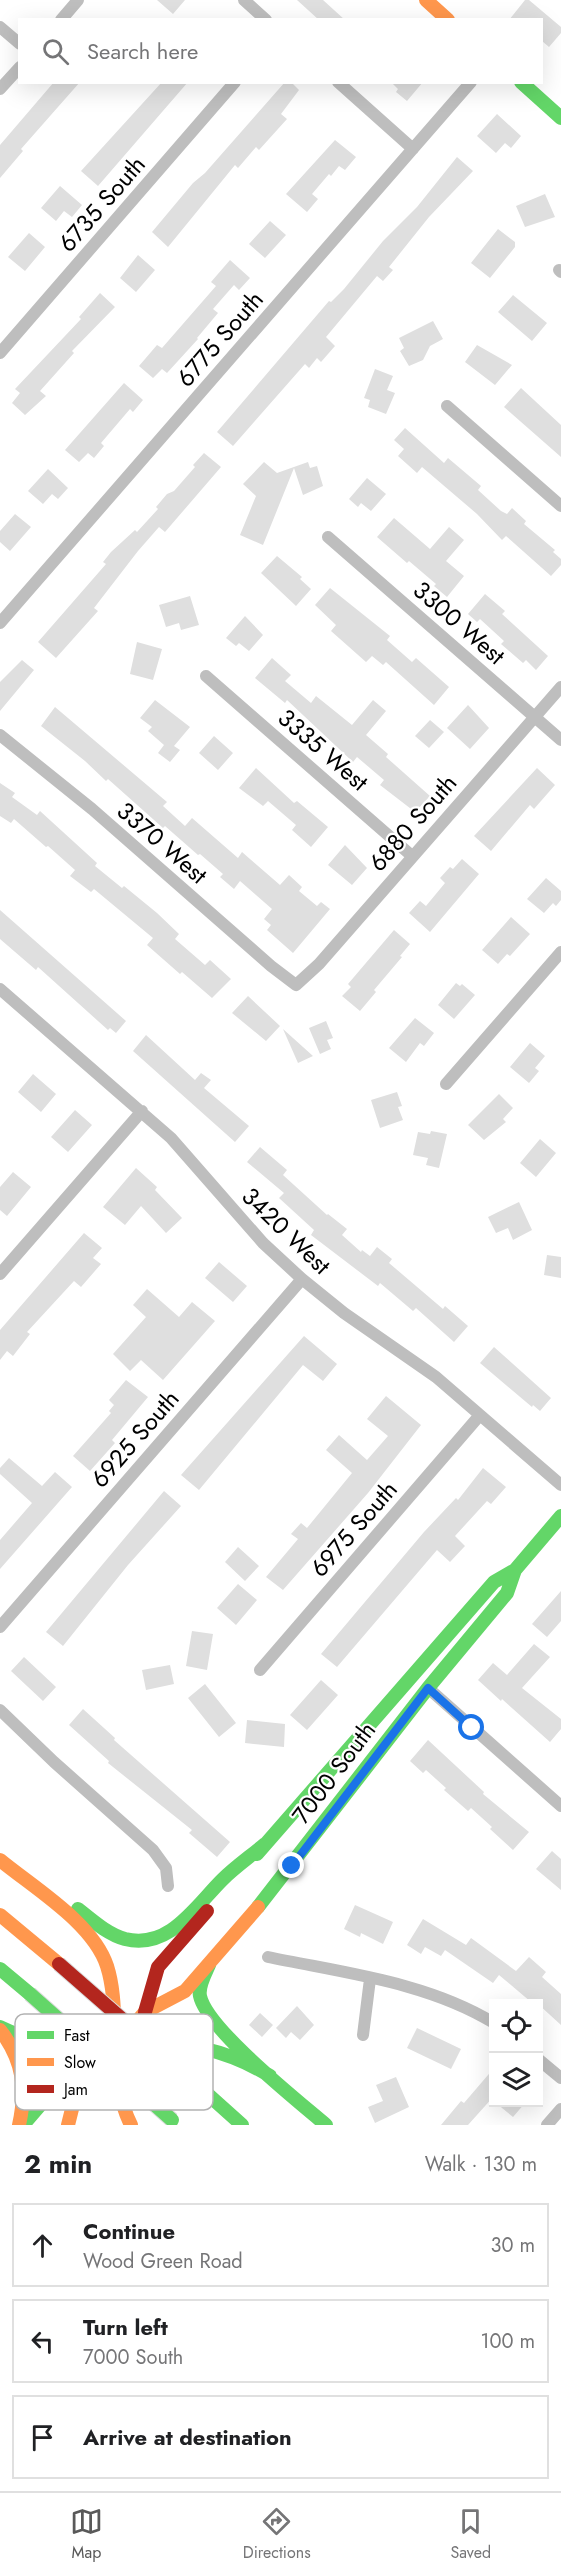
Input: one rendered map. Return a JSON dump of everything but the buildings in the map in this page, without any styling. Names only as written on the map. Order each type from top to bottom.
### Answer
[{"type":"main road","points":[[426,0],[446,18]]},
{"type":"main road","points":[[523,84],[561,118]]},
{"type":"main road","name":"7000 South","points":[[145,2012],[158,1967],[494,1582],[515,1570],[561,1516]]},
{"type":"main road","name":"7000 South","points":[[145,2012],[185,1991],[292,1866],[428,1688],[507,1593],[515,1570]]},
{"type":"main road","points":[[29,1884],[68,1902],[109,1932],[127,1940],[145,1940],[162,1935],[178,1925],[192,1913],[223,1878],[265,1844]]},
{"type":"main road","points":[[0,1860],[95,1942],[103,1955],[112,1980],[114,2014]]},
{"type":"main road","points":[[0,1915],[116,2014]]},
{"type":"main road","points":[[207,2014],[200,1997],[201,1983],[208,1965]]},
{"type":"main road","points":[[0,1969],[53,2014]]},
{"type":"main road","points":[[213,2021],[270,2076],[326,2125]]},
{"type":"main road","points":[[0,2028],[15,2034]]},
{"type":"main road","points":[[0,2028],[15,2051]]},
{"type":"main road","points":[[213,2049],[240,2058],[270,2076]]},
{"type":"main road","points":[[213,2099],[242,2125]]},
{"type":"main road","points":[[21,2125],[22,2110]]},
{"type":"main road","points":[[21,2125],[35,2110]]},
{"type":"main road","name":"7000 South","points":[[68,2125],[72,2110]]},
{"type":"main road","points":[[125,2110],[131,2125]]},
{"type":"main road","points":[[161,2110],[175,2122]]},
{"type":"street","points":[[63,18],[78,0]]},
{"type":"street","points":[[244,0],[264,18]]},
{"type":"street","points":[[0,27],[18,42]]},
{"type":"street","points":[[0,89],[18,69]]},
{"type":"street","name":"6735 South","points":[[0,353],[233,84]]},
{"type":"street","points":[[340,84],[413,149]]},
{"type":"street","name":"6775 South","points":[[0,623],[469,84]]},
{"type":"street","points":[[447,406],[561,506]]},
{"type":"street","name":"3300 West","points":[[328,537],[561,740]]},
{"type":"street","name":"3335 West","points":[[206,676],[412,856]]},
{"type":"street","name":"6880 South","points":[[296,985],[319,964],[561,687]]},
{"type":"street","name":"3370 West","points":[[0,735],[92,809],[271,966],[296,985]]},
{"type":"street","points":[[446,1084],[561,952]]},
{"type":"street","name":"3420 West","points":[[0,989],[171,1138],[263,1243],[302,1279],[344,1313],[436,1377],[561,1485]]},
{"type":"street","points":[[0,1274],[142,1112]]},
{"type":"street","name":"6925 South","points":[[0,1627],[302,1279]]},
{"type":"street","name":"6975 South","points":[[260,1670],[480,1415]]},
{"type":"street","points":[[428,1688],[561,1806]]},
{"type":"street","points":[[0,1710],[54,1762],[153,1850],[166,1868],[168,1886]]},
{"type":"street","points":[[268,1958],[370,1979],[442,1997],[489,2020]]},
{"type":"street","points":[[363,2035],[370,1979]]},
{"type":"street","points":[[543,2063],[561,2078]]},
{"type":"street","points":[[547,2125],[561,2109]]},
{"type":"traffic: fast","points":[[523,84],[561,118]]},
{"type":"traffic: fast","points":[[258,1907],[428,1688],[507,1593],[515,1570],[561,1516]]},
{"type":"traffic: fast","points":[[257,1854],[494,1582],[515,1570]]},
{"type":"traffic: fast","points":[[78,1909],[118,1937],[141,1941],[155,1938],[180,1924],[227,1875],[265,1844]]},
{"type":"traffic: fast","points":[[209,1965],[202,1980],[200,1996],[209,2014]]},
{"type":"traffic: fast","points":[[0,1969],[30,1994]]},
{"type":"traffic: fast","points":[[30,1994],[53,2014]]},
{"type":"traffic: fast","points":[[213,2019],[255,2064],[326,2125]]},
{"type":"traffic: fast","points":[[0,2027],[15,2033]]},
{"type":"traffic: fast","points":[[213,2051],[238,2060],[270,2076]]},
{"type":"traffic: fast","points":[[213,2099],[242,2125]]},
{"type":"traffic: fast","points":[[23,2125],[36,2110]]},
{"type":"traffic: fast","points":[[161,2110],[172,2120]]},
{"type":"traffic: slow","points":[[426,0],[446,18]]},
{"type":"traffic: slow","points":[[0,1860],[61,1907],[89,1935],[100,1950],[107,1966],[114,2014]]},
{"type":"traffic: slow","points":[[143,2014],[185,1991],[258,1907]]},
{"type":"traffic: slow","points":[[0,1915],[59,1964]]},
{"type":"traffic: slow","points":[[0,2030],[15,2055]]},
{"type":"traffic: slow","points":[[19,2125],[21,2110]]},
{"type":"traffic: slow","points":[[68,2125],[72,2110]]},
{"type":"traffic: slow","points":[[125,2110],[131,2125]]},
{"type":"traffic: jam","points":[[145,2012],[158,1967],[207,1911]]},
{"type":"traffic: jam","points":[[59,1964],[116,2014]]},
{"type":"route","points":[[292,1866],[428,1688],[472,1728]]}]
